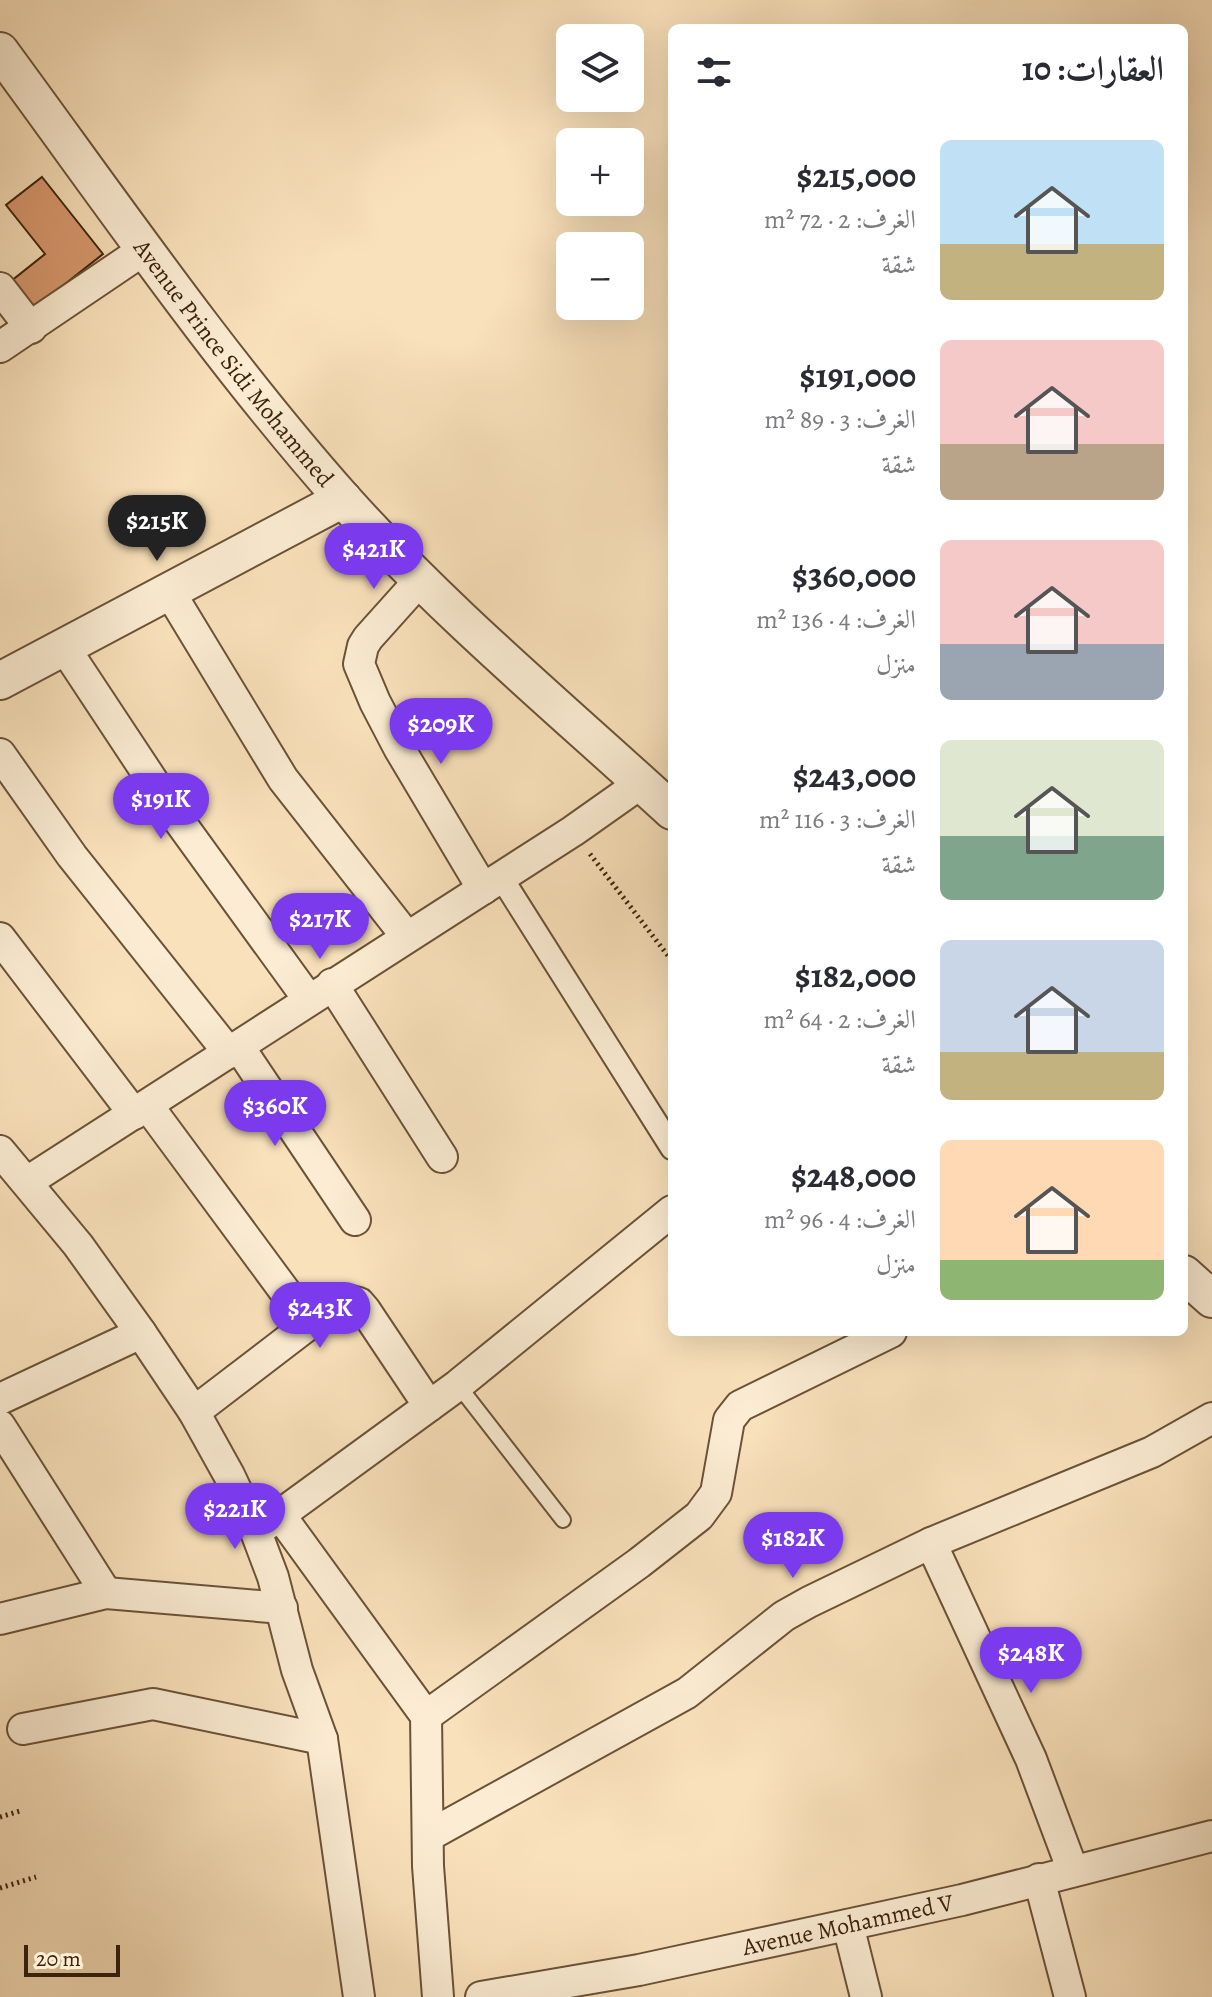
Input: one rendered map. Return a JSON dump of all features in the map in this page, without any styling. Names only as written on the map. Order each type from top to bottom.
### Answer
[{"type":"street","name":"Avenue Prince Sidi Mohammed","points":[[0,51],[256,395],[343,499],[420,580],[668,807]]},
{"type":"street","points":[[0,347],[145,249]]},
{"type":"street","points":[[0,288],[31,328]]},
{"type":"street","points":[[0,681],[343,499]]},
{"type":"street","points":[[420,580],[363,646],[359,664],[384,721],[668,1142]]},
{"type":"street","points":[[169,591],[283,779],[407,937]]},
{"type":"street","points":[[64,647],[177,818],[320,992],[442,1157]]},
{"type":"street","points":[[0,754],[72,856],[234,1050],[355,1220]]},
{"type":"street","points":[[27,1182],[573,831],[641,783]]},
{"type":"street","points":[[0,938],[141,1110],[309,1324]]},
{"type":"street","points":[[0,1151],[78,1245],[141,1333],[194,1412],[229,1475],[426,1716],[430,1906],[438,1997]]},
{"type":"street","points":[[268,1524],[458,1385],[668,1214]]},
{"type":"street","points":[[1188,1278],[1212,1299]]},
{"type":"street","points":[[194,1412],[309,1324],[351,1301],[359,1303],[429,1406]]},
{"type":"street","points":[[0,1399],[141,1333]]},
{"type":"street","points":[[426,1716],[639,1563],[699,1516],[716,1493],[729,1420],[740,1406],[883,1336]]},
{"type":"street","points":[[428,1836],[687,1693],[784,1616],[843,1584],[931,1543],[1152,1452],[1212,1418]]},
{"type":"street","points":[[0,1426],[106,1593]]},
{"type":"street","points":[[268,1524],[273,1577],[297,1670],[322,1739],[359,1997]]},
{"type":"street","points":[[931,1543],[1031,1759],[1073,1871]]},
{"type":"street","points":[[0,1619],[106,1593],[282,1608]]},
{"type":"street","points":[[23,1729],[153,1704],[322,1739]]},
{"type":"street","name":"Avenue Mohammed V","points":[[481,1997],[642,1984],[848,1925],[962,1900],[1212,1836]]},
{"type":"street","points":[[1039,1879],[1070,1997]]},
{"type":"street","points":[[848,1925],[866,1997]]},
{"type":"lane","points":[[458,1385],[563,1520]]},
{"type":"path","points":[[573,831],[668,956]]},
{"type":"path","points":[[0,1817],[20,1811]]},
{"type":"path","points":[[0,1888],[36,1877]]},
{"type":"building","points":[[42,177],[103,254],[32,310],[10,282],[45,254],[6,205]]}]
